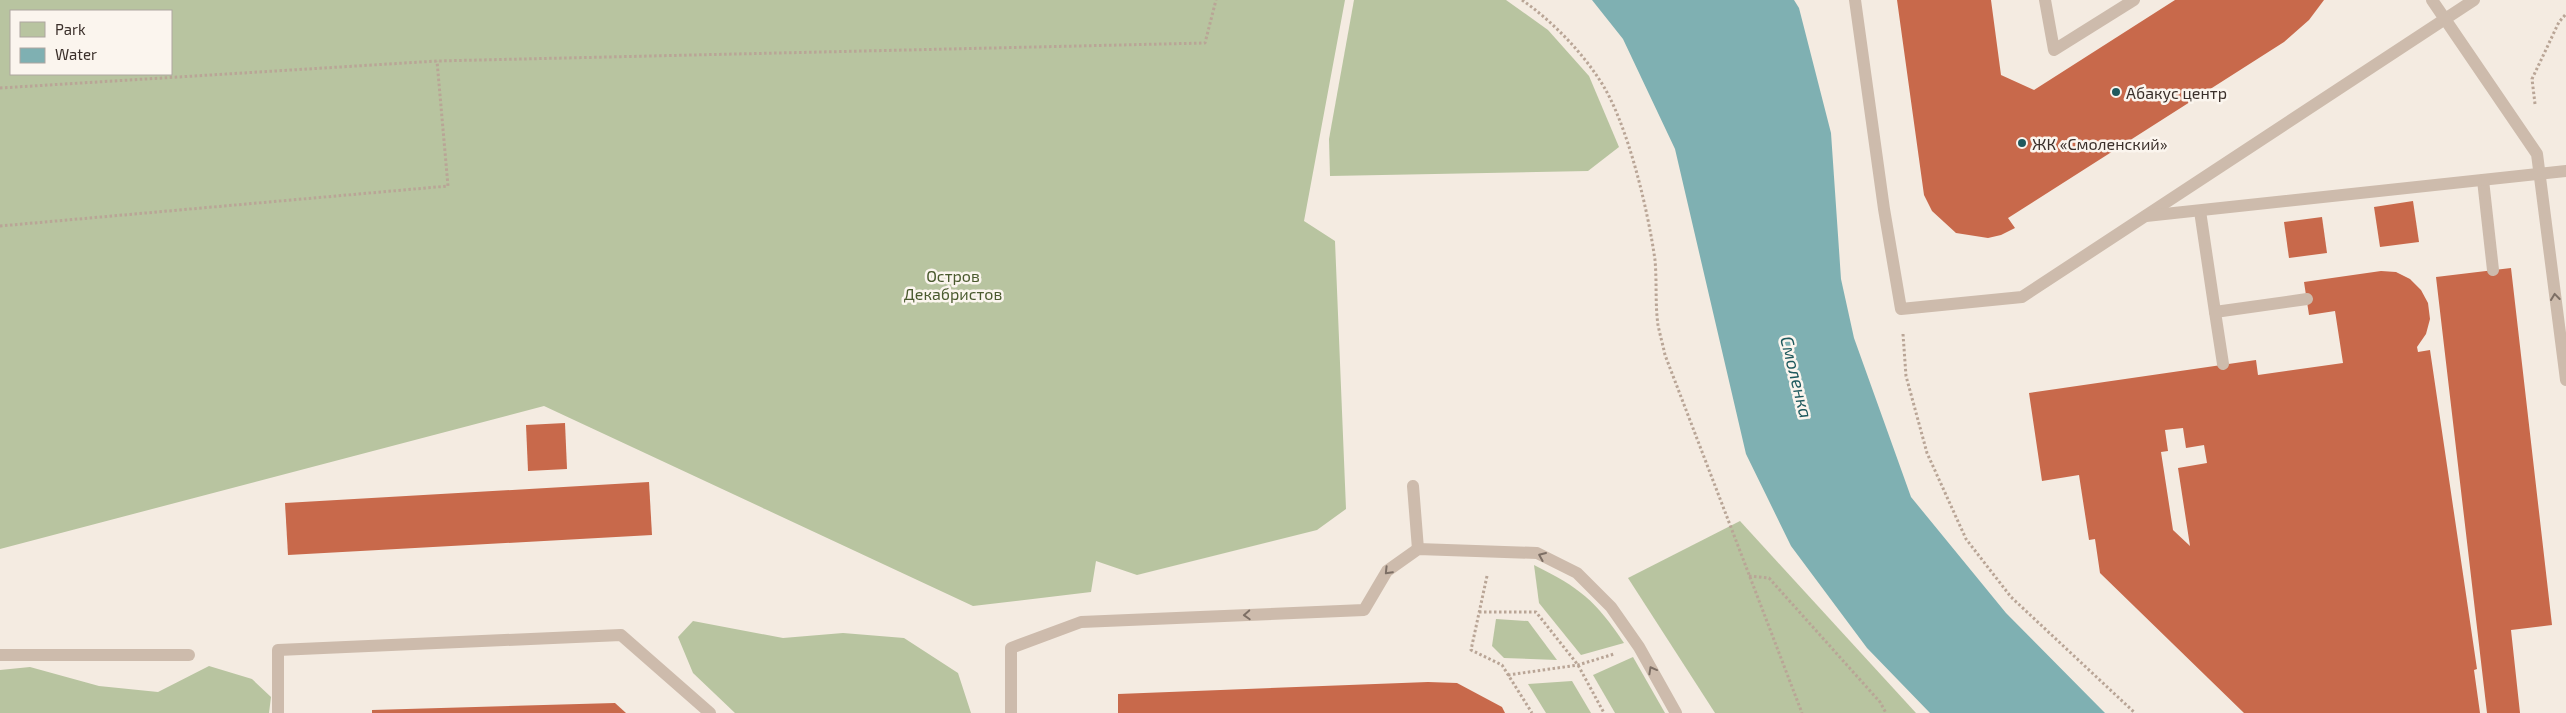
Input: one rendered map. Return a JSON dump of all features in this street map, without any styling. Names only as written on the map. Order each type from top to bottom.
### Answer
[{"type":"lane","points":[[1856,0],[1882,199],[1901,309],[2022,297],[2474,0]]},
{"type":"lane","points":[[2045,0],[2054,50],[2134,0]]},
{"type":"lane","points":[[2432,0],[2536,154],[2566,380]]},
{"type":"lane","points":[[2144,217],[2566,171]]},
{"type":"lane","points":[[2483,180],[2493,270]]},
{"type":"lane","points":[[2200,211],[2223,364]]},
{"type":"lane","points":[[2215,312],[2307,299]]},
{"type":"lane","points":[[1413,486],[1418,549]]},
{"type":"lane","points":[[1011,713],[1011,648],[1081,622],[1364,610],[1387,570],[1418,549],[1537,553],[1578,573],[1612,607],[1639,648],[1676,713]]},
{"type":"lane","points":[[278,713],[278,650],[621,635],[710,713]]},
{"type":"lane","points":[[0,655],[188,655]]},
{"type":"path","points":[[0,88],[437,61],[1205,43],[1216,0]]},
{"type":"path","points":[[1522,0],[1553,25],[1600,79],[1617,112],[1636,173],[1653,252],[1658,325],[1665,355],[1802,713]]},
{"type":"path","points":[[2536,107],[2532,79],[2559,22],[2566,14]]},
{"type":"path","points":[[0,226],[448,186],[437,61]]},
{"type":"path","points":[[1901,309],[1906,376],[1924,444],[1966,539],[2012,597],[2135,713]]},
{"type":"path","points":[[1493,552],[1471,650],[1502,665],[1532,713]]},
{"type":"path","points":[[1748,576],[1769,578],[1880,702],[1886,713]]},
{"type":"path","points":[[1479,612],[1536,612],[1578,664],[1604,713]]},
{"type":"path","points":[[1508,675],[1578,664],[1639,648]]},
{"type":"green space","name":"Остров Декабристов","points":[[0,0],[1345,0],[1304,221],[1335,241],[1346,509],[1317,530],[1137,575],[1096,561],[1091,592],[973,606],[544,406],[0,549]]},
{"type":"green space","points":[[1354,0],[1506,0],[1548,30],[1589,76],[1619,147],[1588,171],[1330,176],[1329,139]]},
{"type":"green space","points":[[1740,521],[1916,713],[1715,713],[1628,578]]},
{"type":"green space","points":[[1534,565],[1575,588],[1585,596],[1595,605],[1624,643],[1581,655],[1539,603]]},
{"type":"green space","points":[[1496,619],[1528,621],[1557,660],[1504,658],[1492,646]]},
{"type":"green space","points":[[693,621],[783,638],[843,633],[904,638],[958,673],[971,713],[735,713],[693,673],[678,637]]},
{"type":"green space","points":[[1633,657],[1665,713],[1615,713],[1593,675]]},
{"type":"green space","points":[[209,666],[252,679],[271,697],[269,713],[0,713],[0,670],[30,667],[99,686],[158,692]]},
{"type":"green space","points":[[1572,681],[1591,713],[1546,713],[1528,684]]},
{"type":"water","name":"Смоленка","points":[[1592,0],[1794,0],[1799,8],[1831,133],[1841,279],[1854,338],[1911,497],[2006,613],[2105,713],[1930,713],[1867,648],[1791,546],[1746,454],[1675,149],[1623,39]]},
{"type":"building","name":"ЖК «Смоленский»","points":[[1897,0],[1991,0],[2001,75],[2034,90],[2175,0],[2324,0],[2309,20],[2284,42],[2008,218],[2015,228],[2001,235],[1988,238],[1956,233],[1932,211],[1924,195]]},
{"type":"building","points":[[2413,201],[2419,242],[2380,247],[2374,207]]},
{"type":"building","points":[[2322,217],[2327,253],[2289,258],[2284,222]]},
{"type":"building","points":[[2511,268],[2552,625],[2511,630],[2520,713],[2487,713],[2436,277]]},
{"type":"building","points":[[2381,271],[2396,272],[2410,279],[2421,290],[2428,303],[2430,319],[2426,334],[2417,347],[2418,352],[2430,350],[2477,669],[2474,670],[2480,713],[2244,713],[2100,573],[2095,539],[2089,540],[2079,475],[2042,481],[2029,393],[2256,360],[2258,375],[2343,363],[2335,311],[2309,315],[2304,282]],"holes":[[[2183,428],[2186,448],[2204,445],[2207,463],[2178,468],[2190,546],[2173,530],[2161,452],[2168,451],[2165,430]]]},
{"type":"building","points":[[565,423],[567,469],[528,471],[526,425]]},
{"type":"building","points":[[649,482],[652,535],[288,555],[285,503]]},
{"type":"building","points":[[1428,682],[1457,683],[1502,707],[1505,713],[1118,713],[1118,694]]},
{"type":"building","points":[[615,703],[626,713],[372,713],[372,710]]},
{"type":"place","name":"Абакус центр","points":[[2116,92]]},
{"type":"place","name":"ЖК «Смоленский»","points":[[2022,143]]}]
